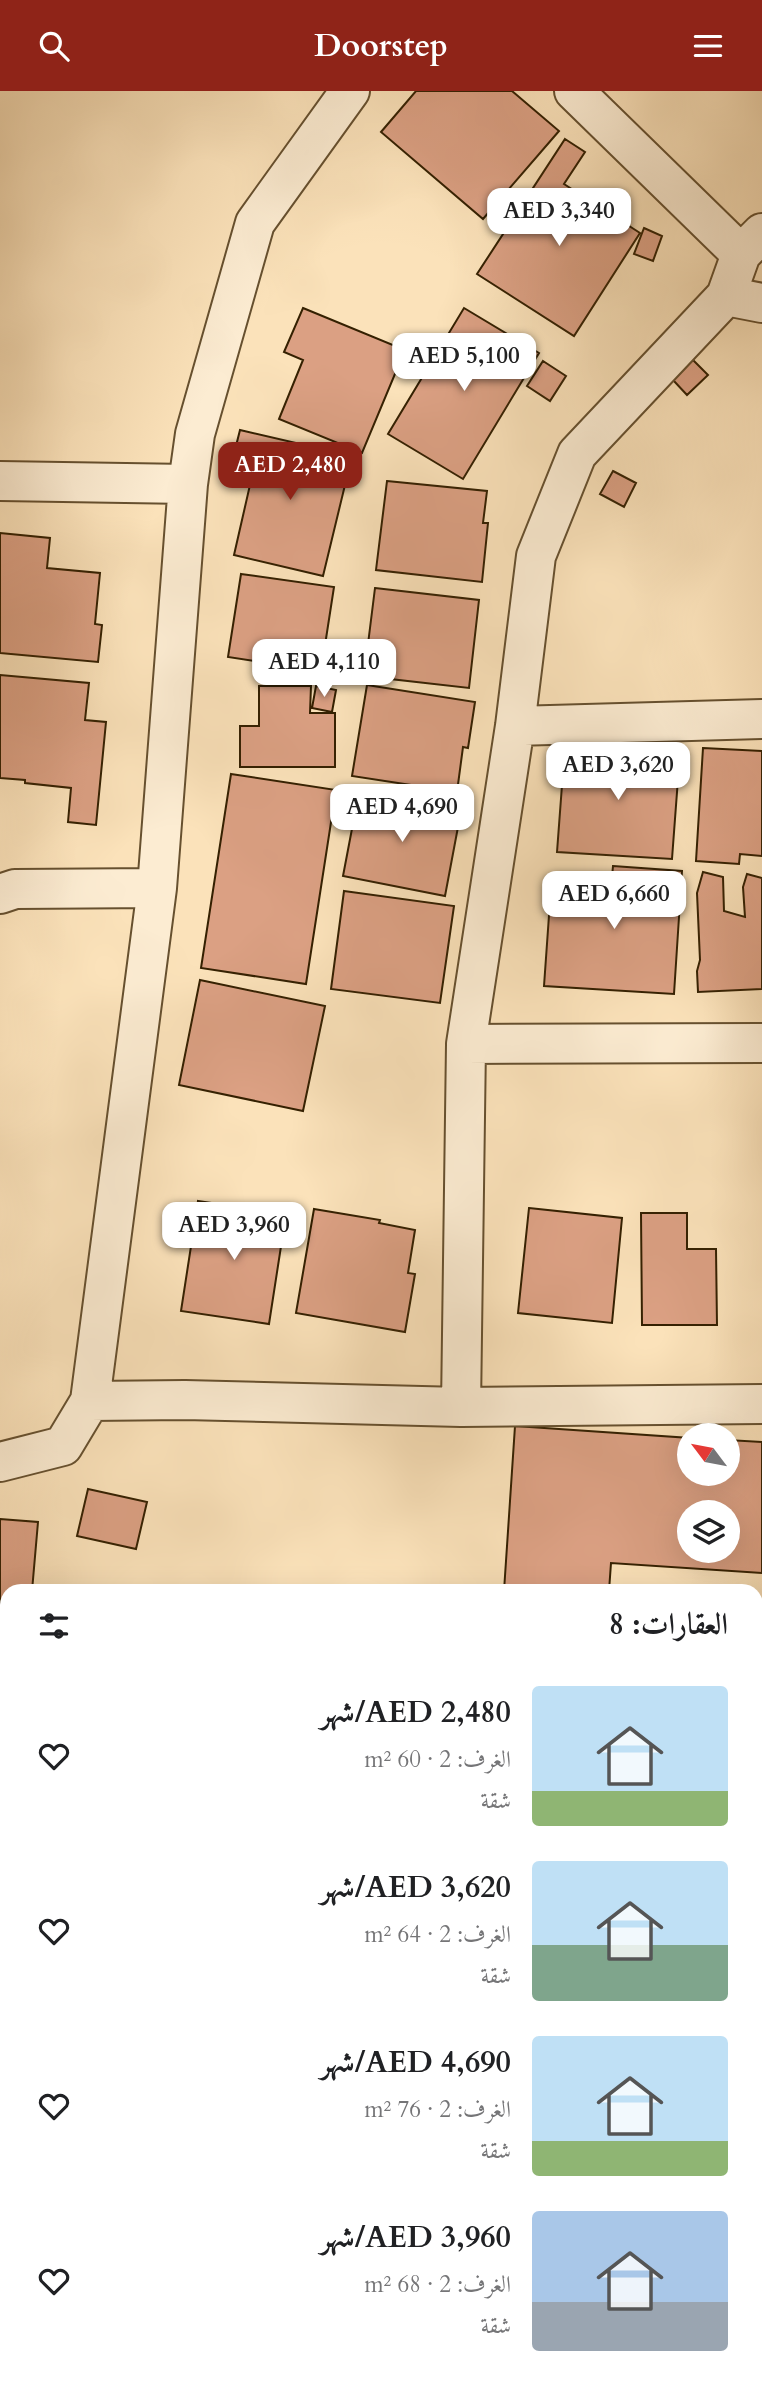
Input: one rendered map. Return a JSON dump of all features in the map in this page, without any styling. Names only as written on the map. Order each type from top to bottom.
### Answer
[{"type":"street","points":[[0,1462],[63,1446],[90,1401],[157,888],[188,484],[195,434],[256,223],[349,91]]},
{"type":"street","points":[[461,1407],[466,1044],[515,726],[536,556],[577,454],[744,299],[751,244],[574,91]]},
{"type":"street","points":[[0,481],[188,484]]},
{"type":"street","points":[[515,726],[762,719]]},
{"type":"street","points":[[0,894],[15,889],[157,888]]},
{"type":"street","points":[[466,1044],[762,1043]]},
{"type":"street","points":[[90,1401],[185,1400],[461,1407],[762,1404]]},
{"type":"building","points":[[416,91],[512,91],[559,131],[483,219],[381,132]]},
{"type":"building","points":[[565,139],[585,152],[564,184],[640,233],[574,336],[477,274]]},
{"type":"building","points":[[644,228],[662,236],[653,261],[634,254]]},
{"type":"building","points":[[303,308],[405,350],[362,453],[279,419],[303,360],[284,352]]},
{"type":"building","points":[[464,308],[539,353],[463,479],[388,434]]},
{"type":"building","points":[[693,360],[708,375],[687,395],[673,380]]},
{"type":"building","points":[[543,361],[566,376],[550,401],[527,386]]},
{"type":"building","points":[[240,430],[352,456],[323,576],[234,555],[255,463],[233,458]]},
{"type":"building","points":[[613,471],[636,483],[624,507],[600,494]]},
{"type":"building","points":[[387,481],[487,491],[483,523],[488,523],[482,582],[376,570]]},
{"type":"building","points":[[0,533],[50,538],[47,568],[100,573],[95,624],[102,625],[98,662],[0,653]]},
{"type":"building","points":[[241,574],[334,587],[321,671],[228,657]]},
{"type":"building","points":[[375,588],[479,600],[469,688],[364,676]]},
{"type":"building","points":[[0,675],[89,683],[85,720],[106,722],[96,825],[68,822],[71,788],[0,778]]},
{"type":"building","points":[[367,685],[475,702],[468,748],[463,747],[457,792],[352,776]]},
{"type":"building","points":[[259,686],[311,686],[310,713],[335,713],[335,767],[240,767],[240,726],[259,726]]},
{"type":"building","points":[[316,686],[336,690],[332,712],[312,708]]},
{"type":"building","points":[[565,745],[680,752],[672,859],[557,852]]},
{"type":"building","points":[[703,748],[762,751],[762,856],[740,854],[739,864],[696,861]]},
{"type":"building","points":[[231,774],[336,790],[306,984],[201,968]]},
{"type":"building","points":[[359,792],[461,811],[445,896],[343,876]]},
{"type":"building","points":[[613,866],[682,871],[674,994],[544,986],[552,873],[612,877]]},
{"type":"building","points":[[703,872],[723,877],[724,911],[745,917],[743,887],[747,874],[762,878],[762,989],[698,992],[697,971],[700,960],[697,893]]},
{"type":"building","points":[[344,891],[454,906],[440,1003],[331,989]]},
{"type":"building","points":[[200,980],[325,1006],[303,1111],[179,1085]]},
{"type":"building","points":[[198,1201],[286,1214],[269,1324],[181,1311]]},
{"type":"building","points":[[529,1208],[622,1218],[612,1323],[518,1313]]},
{"type":"building","points":[[314,1209],[380,1220],[379,1223],[415,1230],[408,1273],[415,1274],[405,1332],[296,1313]]},
{"type":"building","points":[[641,1213],[687,1213],[687,1249],[716,1249],[717,1325],[642,1325]]},
{"type":"building","points":[[515,1426],[677,1437],[677,1486],[740,1486],[740,1441],[762,1442],[762,1573],[611,1563],[610,1584],[504,1584]]},
{"type":"building","points":[[88,1489],[147,1502],[136,1549],[77,1536]]},
{"type":"building","points":[[0,1519],[38,1522],[33,1584],[0,1584]]}]
